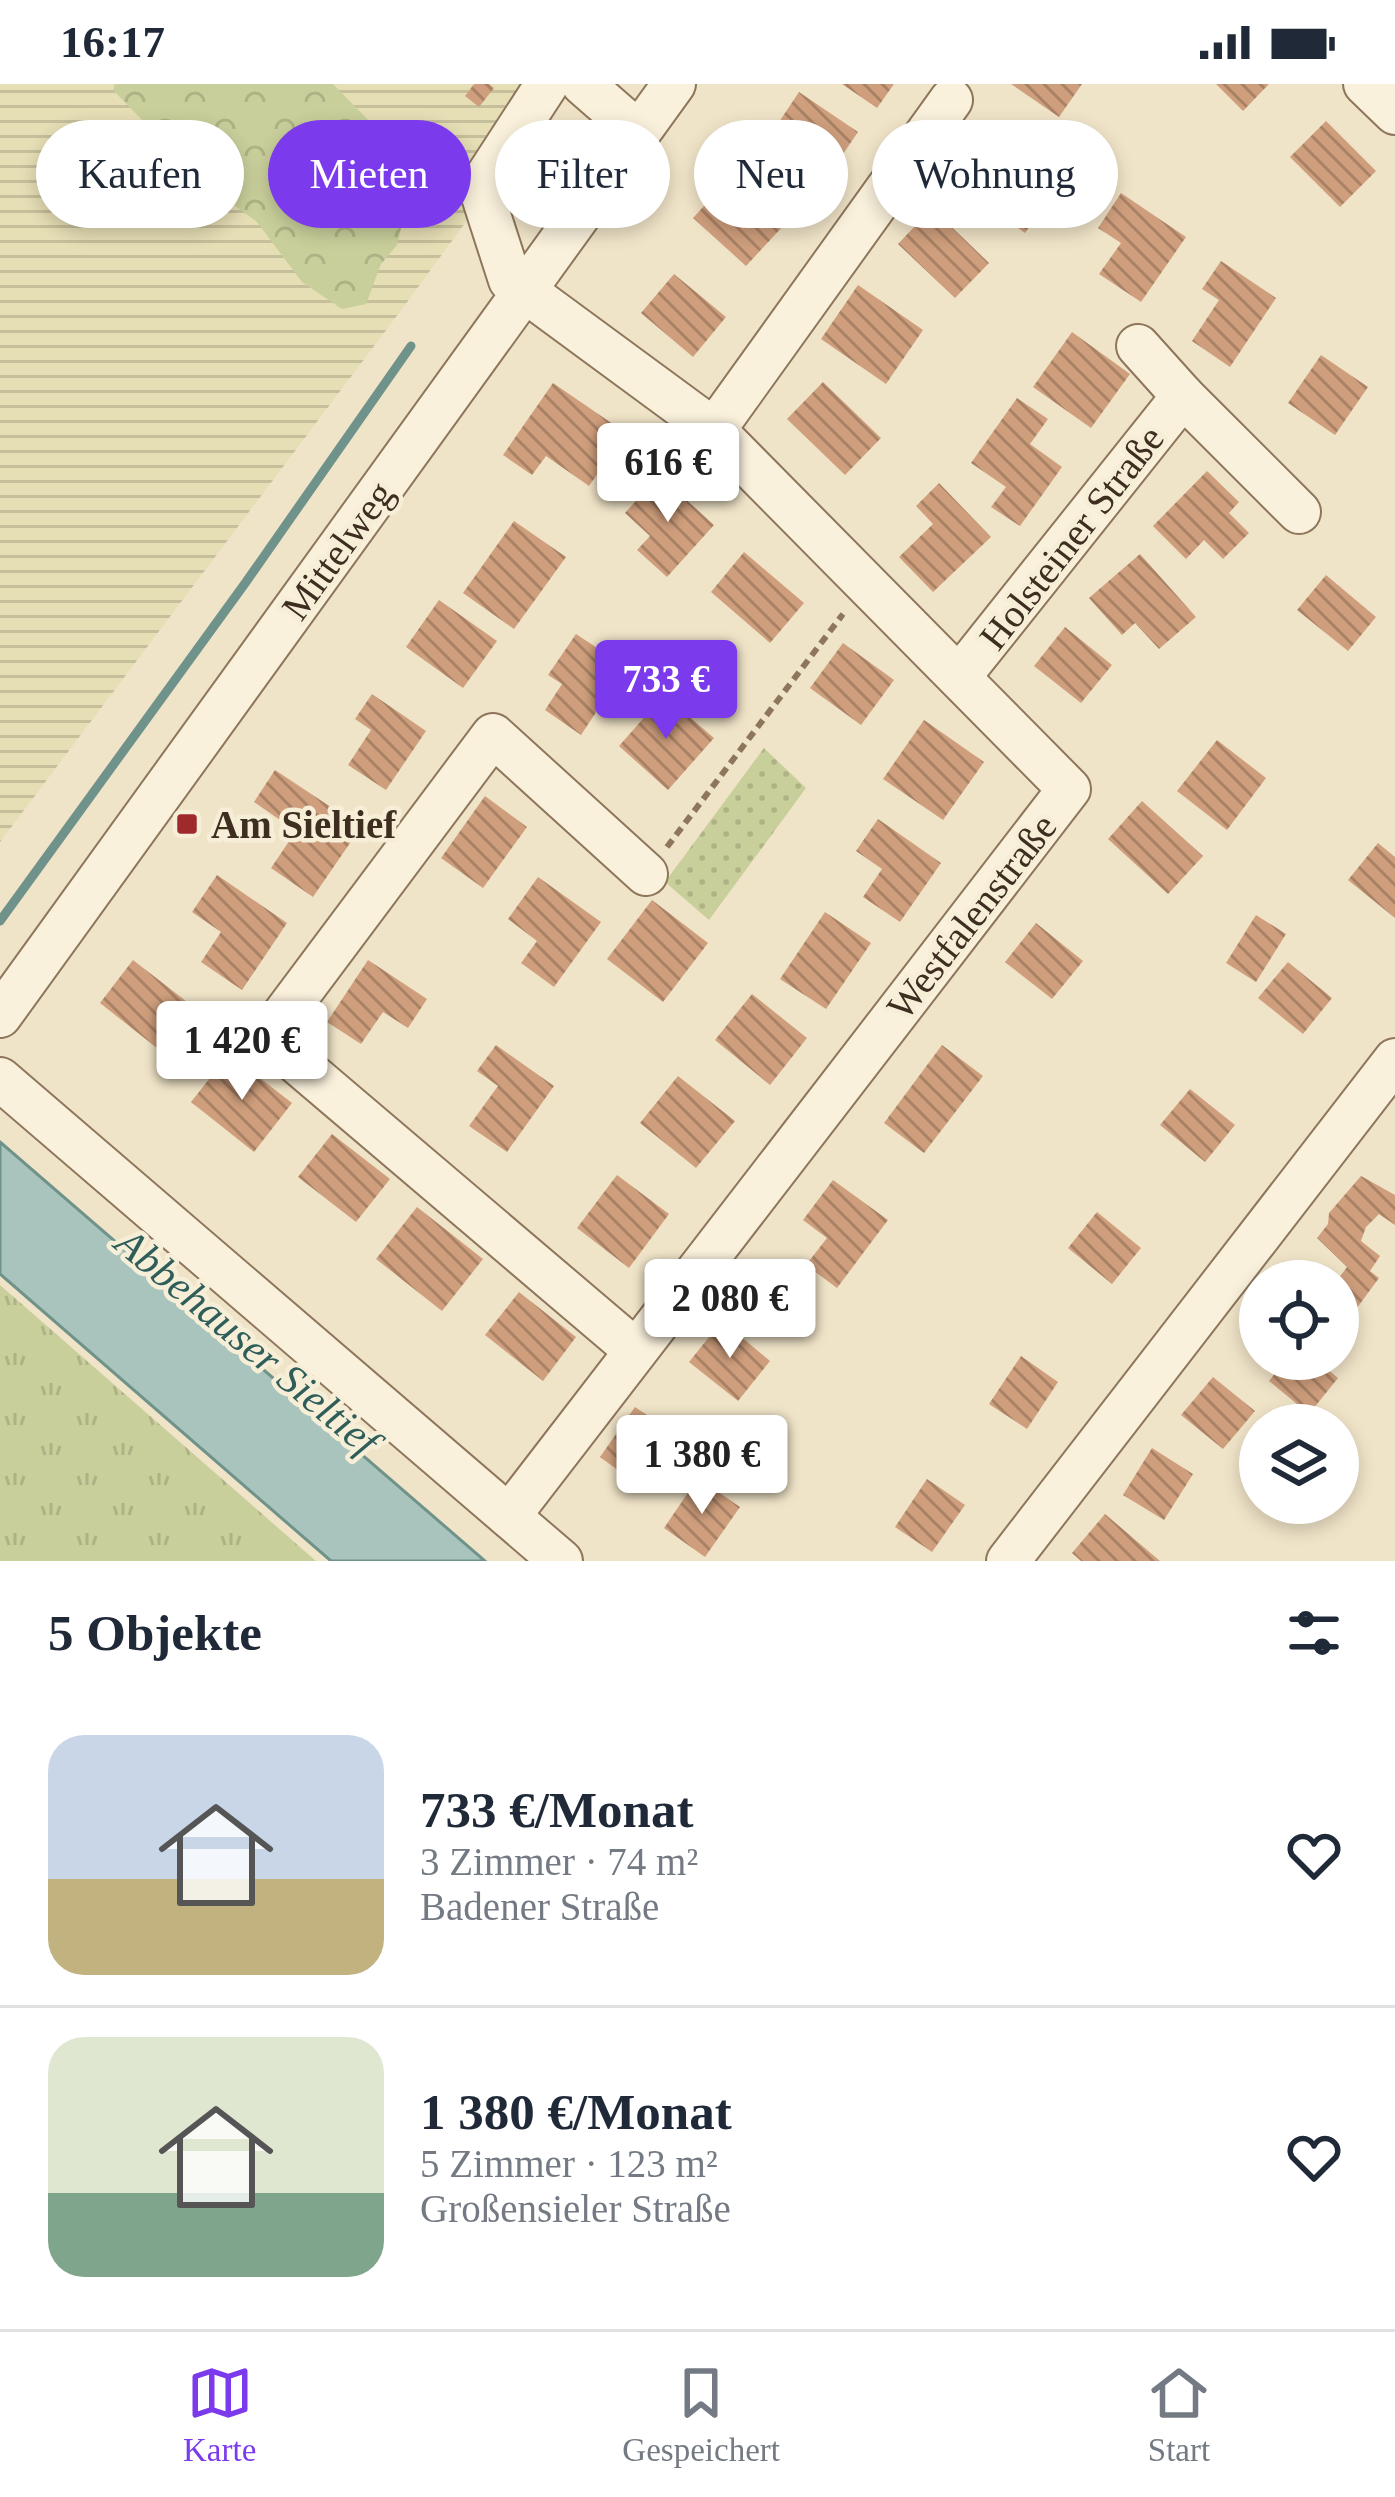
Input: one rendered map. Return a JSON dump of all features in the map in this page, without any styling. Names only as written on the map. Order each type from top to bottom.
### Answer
[{"type":"street","points":[[523,290],[510,280],[480,188],[547,84]]},
{"type":"street","points":[[583,84],[624,120]]},
{"type":"street","name":"Mittelweg","points":[[648,120],[674,84]]},
{"type":"street","points":[[1365,84],[1395,113]]},
{"type":"street","points":[[714,430],[951,100]]},
{"type":"street","name":"Mittelweg","points":[[0,1016],[569,228]]},
{"type":"street","name":"Westfalenstraße","points":[[509,1516],[1069,790],[714,430],[523,290]]},
{"type":"street","name":"Holsteiner Straße","points":[[1138,346],[1299,512]]},
{"type":"street","name":"Holsteiner Straße","points":[[959,677],[1183,396]]},
{"type":"street","points":[[635,1350],[267,1036],[493,734],[646,874]]},
{"type":"street","points":[[1008,1561],[1395,1060]]},
{"type":"street","points":[[0,1078],[561,1561]]},
{"type":"path","points":[[646,874],[865,586]]},
{"type":"shaded area","points":[[0,84],[567,84],[541,120],[495,120],[495,182],[471,215],[471,120],[268,120],[268,228],[461,228],[0,842]]},
{"type":"green space","points":[[115,84],[333,84],[368,120],[268,120],[268,228],[401,228],[366,304],[342,309],[302,282],[257,222],[244,212],[244,120],[142,120],[113,90]]},
{"type":"green space","points":[[764,748],[806,788],[709,920],[665,882]]},
{"type":"green space","points":[[0,1285],[316,1561],[0,1561]]},
{"type":"water","points":[[0,1142],[485,1561],[331,1561],[0,1274]]},
{"type":"building","points":[[474,84],[494,88],[479,107],[465,96]]},
{"type":"building","points":[[842,84],[894,84],[877,108]]},
{"type":"building","points":[[1011,84],[1082,84],[1059,117]]},
{"type":"building","points":[[1216,84],[1269,84],[1243,111]]},
{"type":"building","points":[[799,92],[840,120],[780,120]]},
{"type":"building","points":[[1326,121],[1376,171],[1340,207],[1290,157]]},
{"type":"building","points":[[848,125],[858,132],[848,147]]},
{"type":"building","points":[[1121,193],[1186,237],[1141,302],[1099,274],[1121,243],[1098,228],[1118,228]]},
{"type":"building","points":[[704,228],[781,228],[746,266]]},
{"type":"building","points":[[913,228],[953,228],[989,263],[955,298],[898,244]]},
{"type":"building","points":[[1221,261],[1276,298],[1230,367],[1192,341],[1219,300],[1202,289]]},
{"type":"building","points":[[674,274],[726,317],[693,357],[641,313]]},
{"type":"building","points":[[858,285],[923,330],[886,384],[821,339]]},
{"type":"building","points":[[1072,332],[1130,374],[1091,428],[1033,387]]},
{"type":"building","points":[[1321,355],[1368,387],[1335,435],[1288,403]]},
{"type":"building","points":[[823,382],[881,438],[845,475],[787,419]]},
{"type":"building","points":[[553,383],[626,433],[589,486],[546,456],[532,475],[503,455]]},
{"type":"building","points":[[1017,398],[1048,419],[1030,444],[1062,467],[1020,526],[991,507],[1006,487],[971,463]]},
{"type":"building","points":[[1207,471],[1239,502],[1229,513],[1249,533],[1223,559],[1204,540],[1186,559],[1153,526]]},
{"type":"building","points":[[659,475],[714,525],[667,577],[637,550],[650,536],[625,513]]},
{"type":"building","points":[[939,483],[991,537],[933,592],[899,557],[933,524],[916,506]]},
{"type":"building","points":[[514,521],[566,557],[514,629],[463,593]]},
{"type":"building","points":[[744,552],[804,603],[770,643],[711,592]]},
{"type":"building","points":[[1140,554],[1196,617],[1159,649],[1135,623],[1122,635],[1089,598]]},
{"type":"building","points":[[1326,575],[1376,617],[1348,651],[1297,610]]},
{"type":"building","points":[[439,600],[497,641],[463,688],[406,647]]},
{"type":"building","points":[[1065,627],[1112,665],[1081,703],[1034,666]]},
{"type":"building","points":[[576,634],[626,667],[581,735],[545,710],[562,684],[548,675]]},
{"type":"building","points":[[843,643],[894,680],[861,725],[810,688]]},
{"type":"building","points":[[372,694],[426,731],[386,790],[348,765],[371,730],[355,719]]},
{"type":"building","points":[[664,695],[714,738],[668,790],[619,746]]},
{"type":"building","points":[[924,720],[984,762],[943,820],[883,779]]},
{"type":"building","points":[[1217,740],[1266,778],[1227,830],[1177,791]]},
{"type":"building","points":[[275,770],[361,827],[313,897],[271,868],[296,831],[254,802]]},
{"type":"building","points":[[485,796],[527,827],[483,888],[441,858]]},
{"type":"building","points":[[1142,801],[1203,856],[1168,894],[1108,839]]},
{"type":"building","points":[[878,819],[941,863],[900,922],[863,897],[882,869],[856,851]]},
{"type":"building","points":[[1378,843],[1395,857],[1395,918],[1348,880]]},
{"type":"building","points":[[217,875],[287,923],[242,990],[201,962],[221,932],[192,912]]},
{"type":"building","points":[[538,877],[601,922],[554,987],[521,963],[537,941],[508,919]]},
{"type":"building","points":[[652,900],[708,943],[663,1002],[607,959]]},
{"type":"building","points":[[825,912],[871,943],[826,1009],[780,979]]},
{"type":"building","points":[[1256,915],[1286,934],[1256,982],[1226,963]]},
{"type":"building","points":[[1036,923],[1083,961],[1052,999],[1005,962]]},
{"type":"building","points":[[133,960],[191,1005],[157,1048],[100,1003]]},
{"type":"building","points":[[368,960],[427,999],[408,1028],[383,1012],[361,1044],[327,1022]]},
{"type":"building","points":[[1288,962],[1332,998],[1303,1034],[1258,998]]},
{"type":"building","points":[[752,994],[807,1038],[770,1085],[715,1040]]},
{"type":"building","points":[[496,1045],[554,1086],[507,1152],[469,1126],[498,1086],[477,1071]]},
{"type":"building","points":[[942,1045],[983,1076],[924,1153],[884,1123]]},
{"type":"building","points":[[229,1054],[292,1103],[254,1152],[191,1102]]},
{"type":"building","points":[[678,1076],[735,1121],[696,1168],[640,1123]]},
{"type":"building","points":[[1190,1089],[1235,1125],[1205,1162],[1160,1125]]},
{"type":"building","points":[[332,1134],[390,1179],[356,1222],[298,1177]]},
{"type":"building","points":[[617,1175],[669,1214],[629,1268],[577,1228]]},
{"type":"building","points":[[1361,1176],[1395,1195],[1395,1225],[1379,1214],[1366,1227],[1361,1241],[1380,1256],[1370,1271],[1379,1278],[1359,1305],[1359,1260],[1340,1260],[1317,1238],[1328,1224],[1329,1213]]},
{"type":"building","points":[[833,1180],[888,1220],[837,1288],[806,1265],[827,1238],[803,1220]]},
{"type":"building","points":[[417,1207],[483,1259],[442,1311],[376,1259]]},
{"type":"building","points":[[1097,1212],[1141,1248],[1112,1284],[1068,1248]]},
{"type":"building","points":[[519,1292],[576,1337],[543,1381],[485,1335]]},
{"type":"building","points":[[722,1321],[770,1361],[738,1401],[689,1362]]},
{"type":"building","points":[[1021,1356],[1058,1382],[1027,1429],[989,1404]]},
{"type":"building","points":[[1213,1377],[1246,1404],[1239,1404],[1239,1430],[1223,1449],[1181,1415]]},
{"type":"building","points":[[1336,1380],[1317,1404],[1297,1404],[1269,1381]]},
{"type":"building","points":[[635,1407],[677,1436],[641,1487],[600,1457]]},
{"type":"building","points":[[1152,1448],[1193,1474],[1164,1520],[1123,1495]]},
{"type":"building","points":[[698,1478],[740,1507],[705,1557],[664,1528]]},
{"type":"building","points":[[927,1479],[965,1505],[932,1552],[895,1527]]},
{"type":"building","points":[[1105,1514],[1160,1561],[1081,1561],[1072,1553]]},
{"type":"waterway","points":[[0,921],[411,346]]},
{"type":"place","name":"Am Sieltief","points":[[187,824]]},
{"type":"water label","name":"Abbehauser Sieltief","points":[[248,1341]]}]
